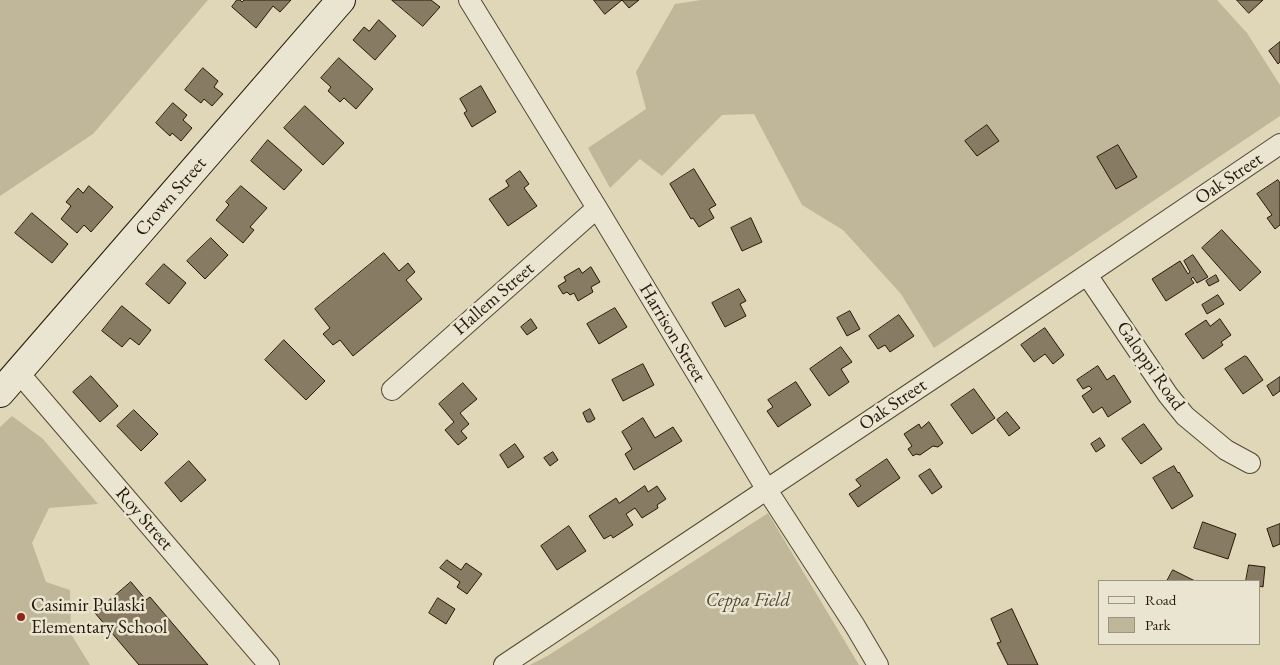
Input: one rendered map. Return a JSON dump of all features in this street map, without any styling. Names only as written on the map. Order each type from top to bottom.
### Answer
[{"type":"street","name":"Crown Street","points":[[0,393],[341,0]]},
{"type":"street","name":"Harrison Street","points":[[468,0],[597,208],[767,490],[878,665]]},
{"type":"street","name":"Oak Street","points":[[504,665],[1280,144]]},
{"type":"street","name":"Hallem Street","points":[[392,390],[597,208]]},
{"type":"street","name":"Galoppi Road","points":[[1087,275],[1168,395],[1185,416],[1226,450],[1250,463]]},
{"type":"street","name":"Roy Street","points":[[19,373],[269,665]]},
{"type":"green space","points":[[0,0],[208,0],[93,134],[0,196]]},
{"type":"green space","points":[[701,0],[1217,0],[1247,33],[1280,85],[1280,116],[934,348],[901,294],[843,230],[802,205],[754,114],[722,115],[662,176],[640,159],[610,188],[588,148],[646,109],[636,72],[675,4]]},
{"type":"green space","points":[[12,416],[43,439],[98,504],[49,508],[32,543],[46,582],[70,590],[71,634],[90,665],[0,665],[0,427]]},
{"type":"green space","name":"Ceppa Field","points":[[768,513],[859,665],[530,665],[549,655]]},
{"type":"building","points":[[237,0],[242,2],[244,0],[291,0],[280,12],[273,6],[256,28],[232,7]]},
{"type":"building","points":[[392,0],[431,0],[440,7],[423,26]]},
{"type":"building","points":[[594,0],[622,0],[605,14]]},
{"type":"building","points":[[622,0],[639,0],[629,8]]},
{"type":"building","points":[[1237,0],[1263,0],[1249,13]]},
{"type":"building","points":[[379,20],[396,36],[375,60],[353,40],[364,27],[369,31]]},
{"type":"building","points":[[1280,42],[1280,62],[1278,64],[1269,51]]},
{"type":"building","points":[[339,58],[373,89],[356,109],[344,98],[340,102],[328,91],[331,87],[321,78]]},
{"type":"building","points":[[203,68],[218,81],[214,87],[223,94],[212,106],[204,99],[201,103],[185,90]]},
{"type":"building","points":[[481,86],[496,112],[472,127],[464,113],[467,111],[460,99]]},
{"type":"building","points":[[173,103],[187,115],[183,120],[192,128],[181,141],[172,133],[170,136],[156,123]]},
{"type":"building","points":[[305,106],[344,143],[323,165],[284,128]]},
{"type":"building","points":[[987,125],[999,141],[977,156],[965,141]]},
{"type":"building","points":[[268,140],[302,170],[284,190],[251,161]]},
{"type":"building","points":[[1118,145],[1137,177],[1116,189],[1097,157]]},
{"type":"building","points":[[694,169],[716,205],[709,209],[714,218],[699,227],[693,218],[691,219],[670,184]]},
{"type":"building","points":[[520,171],[529,184],[524,188],[537,206],[508,226],[489,199],[509,186],[506,181]]},
{"type":"building","points":[[1278,180],[1280,183],[1280,225],[1275,229],[1267,218],[1272,215],[1257,194]]},
{"type":"building","points":[[89,186],[113,207],[91,232],[84,225],[77,233],[61,219],[71,206],[66,202],[78,188],[83,193]]},
{"type":"building","points":[[241,186],[267,208],[250,227],[254,230],[243,243],[216,220],[229,205],[226,202]]},
{"type":"building","points":[[32,213],[68,244],[52,263],[15,233]]},
{"type":"building","points":[[751,218],[762,242],[742,251],[731,228]]},
{"type":"building","points":[[1222,230],[1261,272],[1240,291],[1202,248]]},
{"type":"building","points":[[211,238],[228,255],[205,279],[187,261]]},
{"type":"building","points":[[384,253],[399,271],[408,263],[415,272],[406,280],[422,299],[353,356],[340,340],[333,345],[323,334],[330,328],[315,309]]},
{"type":"building","points":[[1193,255],[1208,277],[1197,283],[1193,277],[1191,279],[1194,283],[1166,301],[1152,279],[1180,261],[1188,274],[1190,272],[1184,261]]},
{"type":"building","points":[[164,264],[186,283],[169,304],[146,284]]},
{"type":"building","points":[[591,267],[600,282],[591,287],[593,292],[578,301],[574,293],[570,295],[567,292],[563,294],[558,286],[566,281],[564,277],[579,268],[582,273]]},
{"type":"building","points":[[1216,275],[1219,281],[1209,286],[1206,281]]},
{"type":"building","points":[[739,289],[746,301],[740,304],[746,316],[725,327],[712,303]]},
{"type":"building","points":[[1218,295],[1224,304],[1207,314],[1202,305]]},
{"type":"building","points":[[122,306],[151,330],[139,345],[130,338],[122,347],[102,331]]},
{"type":"building","points":[[615,308],[627,327],[599,344],[587,324]]},
{"type":"building","points":[[850,311],[860,329],[847,336],[837,318]]},
{"type":"building","points":[[899,315],[914,336],[890,352],[885,345],[878,349],[869,336]]},
{"type":"building","points":[[531,319],[537,328],[527,335],[521,327]]},
{"type":"building","points":[[1220,319],[1231,335],[1221,342],[1223,345],[1203,359],[1185,334],[1206,320],[1210,326]]},
{"type":"building","points":[[1045,328],[1064,355],[1053,364],[1045,354],[1034,362],[1021,345]]},
{"type":"building","points":[[284,340],[325,381],[306,400],[265,360]]},
{"type":"building","points":[[841,347],[852,362],[841,369],[849,382],[829,396],[810,369]]},
{"type":"building","points":[[1245,356],[1263,380],[1243,394],[1225,369]]},
{"type":"building","points":[[643,364],[654,385],[623,401],[612,380]]},
{"type":"building","points":[[1098,366],[1107,380],[1114,375],[1131,402],[1108,417],[1102,407],[1093,413],[1082,396],[1092,389],[1089,386],[1083,389],[1077,380]]},
{"type":"building","points":[[91,376],[118,406],[100,422],[73,392]]},
{"type":"building","points":[[1280,377],[1280,391],[1273,396],[1267,386]]},
{"type":"building","points":[[796,382],[811,405],[778,427],[767,411],[773,407],[768,400]]},
{"type":"building","points":[[463,383],[477,399],[460,413],[469,424],[461,431],[467,438],[458,445],[445,430],[454,422],[439,404]]},
{"type":"building","points":[[974,389],[995,418],[972,434],[951,405]]},
{"type":"building","points":[[590,409],[595,419],[587,422],[583,413]]},
{"type":"building","points":[[134,410],[158,434],[141,451],[117,426]]},
{"type":"building","points":[[1007,412],[1020,428],[1009,436],[997,420]]},
{"type":"building","points":[[643,418],[655,438],[673,427],[682,441],[634,470],[625,454],[632,449],[622,432]]},
{"type":"building","points":[[929,422],[943,443],[938,447],[933,446],[920,455],[916,454],[913,456],[908,449],[912,446],[904,434],[919,424],[921,428]]},
{"type":"building","points":[[1144,424],[1162,449],[1141,464],[1122,439]]},
{"type":"building","points":[[1100,438],[1105,446],[1096,452],[1091,444]]},
{"type":"building","points":[[515,444],[524,457],[508,468],[500,455]]},
{"type":"building","points":[[553,452],[558,460],[550,466],[544,458]]},
{"type":"building","points":[[887,459],[900,478],[858,507],[849,494],[861,486],[856,480]]},
{"type":"building","points":[[189,461],[206,480],[181,502],[165,483]]},
{"type":"building","points":[[1174,466],[1193,496],[1172,509],[1153,478]]},
{"type":"building","points":[[930,469],[942,487],[932,494],[919,476]]},
{"type":"building","points":[[645,486],[648,492],[657,486],[666,499],[657,505],[658,508],[642,518],[635,508],[626,514],[633,525],[613,538],[611,535],[604,539],[589,516],[616,498],[619,503]]},
{"type":"building","points":[[1203,522],[1236,534],[1228,559],[1194,548]]},
{"type":"building","points":[[1280,524],[1280,544],[1273,547],[1267,529]]},
{"type":"building","points":[[569,526],[586,551],[557,570],[541,546]]},
{"type":"building","points":[[447,560],[461,570],[466,563],[482,574],[467,594],[457,587],[460,582],[440,568]]},
{"type":"building","points":[[1249,565],[1265,567],[1263,587],[1260,586],[1260,580],[1246,580]]},
{"type":"building","points":[[1173,570],[1193,580],[1168,580]]},
{"type":"building","points":[[131,582],[146,600],[150,597],[208,665],[139,665],[95,613]]},
{"type":"building","points":[[438,598],[455,609],[446,624],[429,613]]},
{"type":"building","points":[[1012,609],[1038,665],[1008,665],[997,643],[1001,642],[991,619]]},
{"type":"place","name":"Casimir Pulaski Elementary School","points":[[21,617]]}]
